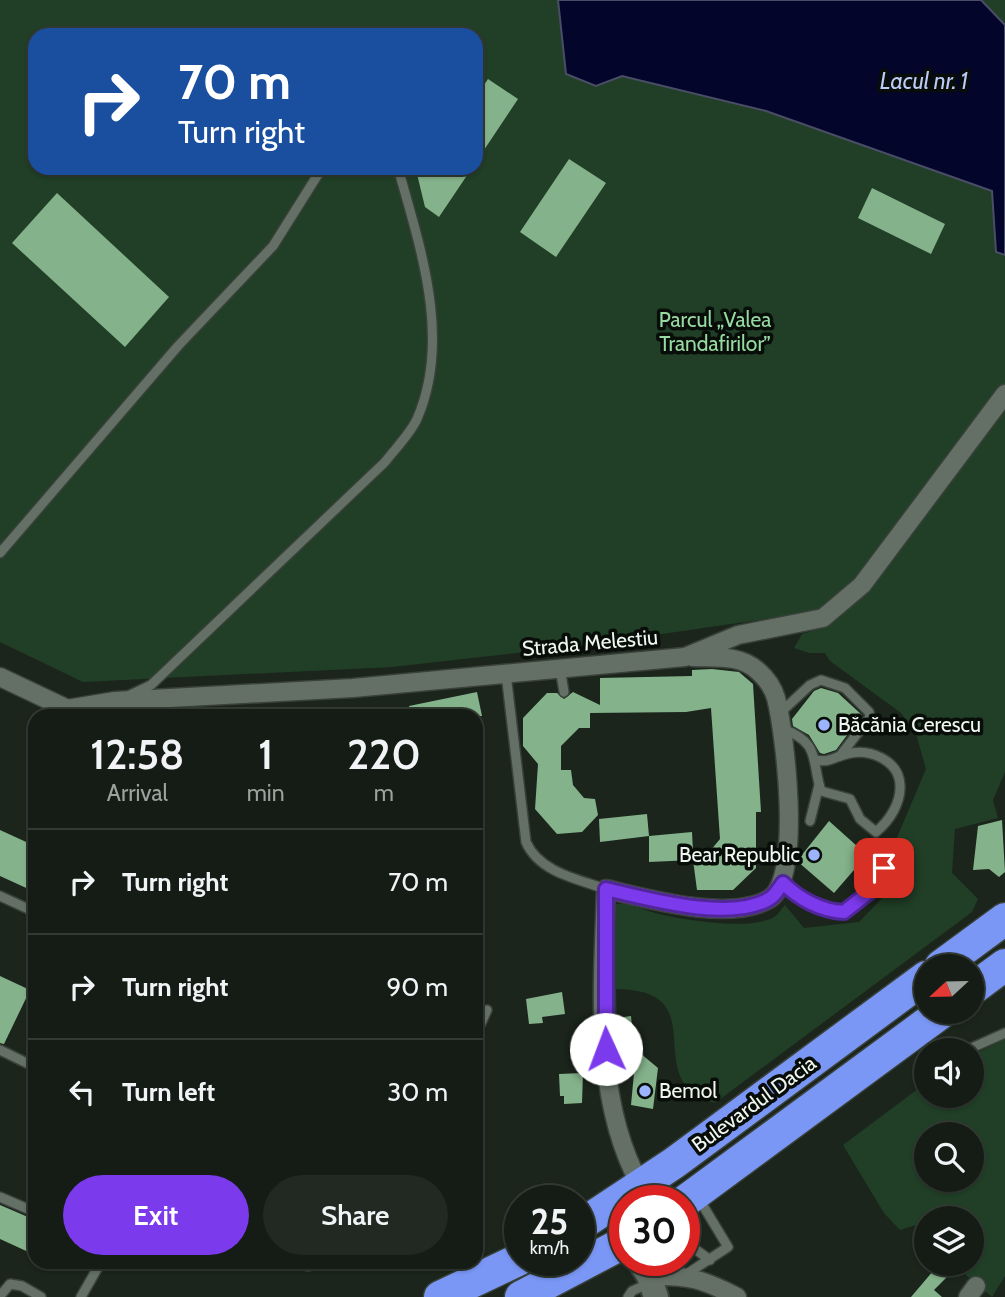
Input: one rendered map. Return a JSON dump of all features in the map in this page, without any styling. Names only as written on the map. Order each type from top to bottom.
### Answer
[{"type":"highway","points":[[957,954],[1005,919]]},
{"type":"highway","points":[[984,981],[1003,967]]},
{"type":"highway","name":"Bulevardul Dacia","points":[[642,1185],[914,986]]},
{"type":"highway","name":"Bulevardul Dacia","points":[[700,1190],[926,1024]]},
{"type":"highway","points":[[521,1297],[609,1250]]},
{"type":"highway","points":[[440,1297],[504,1267]]},
{"type":"street","name":"Strada Melestiu","points":[[85,709],[115,701],[353,688],[685,657],[738,635],[823,618],[862,585],[1005,394]]},
{"type":"street","points":[[640,1185],[629,1164],[621,1136],[606,1049],[606,889],[716,909],[748,907],[771,899],[783,883],[790,843],[780,721],[775,695],[768,682],[747,663],[736,659],[685,657]]},
{"type":"street","name":"Strada Melestiu","points":[[0,677],[68,709]]},
{"type":"street","points":[[649,1279],[676,1276]]},
{"type":"street","points":[[689,1276],[708,1281],[737,1297]]},
{"type":"lane","points":[[0,553],[178,346],[273,246],[318,175]]},
{"type":"lane","points":[[115,701],[151,685],[385,462],[416,421],[429,382],[433,344],[426,277],[400,175]]},
{"type":"lane","points":[[560,668],[564,692]]},
{"type":"lane","points":[[506,674],[526,842],[532,856],[546,867],[606,889]]},
{"type":"lane","points":[[816,760],[828,763],[840,756],[856,752],[889,762],[898,772],[900,793],[891,815],[880,828],[872,831],[860,820],[849,799],[821,791],[811,747],[780,721],[810,685],[821,680],[845,688],[869,712],[870,717],[840,756]]},
{"type":"lane","points":[[810,821],[819,784]]},
{"type":"lane","points":[[783,883],[819,907],[844,912],[868,893],[884,868]]},
{"type":"lane","points":[[0,896],[28,909]]},
{"type":"lane","points":[[483,1019],[487,1010]]},
{"type":"lane","points":[[984,1042],[1005,1033]]},
{"type":"lane","points":[[0,1050],[28,1061]]},
{"type":"lane","points":[[0,1197],[28,1209]]},
{"type":"lane","points":[[700,1211],[728,1247],[700,1267]]},
{"type":"lane","points":[[700,1253],[710,1261]]},
{"type":"lane","points":[[81,1297],[97,1269]]},
{"type":"lane","points":[[628,1297],[649,1279]]},
{"type":"lane","points":[[0,1296],[10,1284],[16,1284],[41,1297]]},
{"type":"green space","name":"Parcul „Valea Trandafirilor”","points":[[0,0],[1005,0],[1005,772],[993,800],[998,818],[955,829],[952,873],[978,899],[972,912],[715,1103],[690,1091],[680,1077],[673,1027],[669,1012],[660,1000],[643,992],[616,989],[620,1115],[610,985],[611,905],[629,905],[670,916],[734,924],[763,921],[776,916],[785,905],[804,928],[859,922],[887,893],[898,856],[892,849],[926,769],[916,734],[901,713],[830,661],[825,653],[809,653],[794,648],[802,634],[831,625],[828,610],[579,646],[392,667],[83,682],[0,642]]},
{"type":"green space","points":[[1005,1039],[1005,1276],[992,1297],[967,1276],[984,1276],[984,1206],[914,1206],[914,1226],[900,1230],[884,1213],[843,1145],[914,1092],[914,1108],[984,1108],[984,1050]]},
{"type":"water","name":"Lacul nr. 1","points":[[558,0],[981,0],[1005,25],[1005,255],[996,252],[992,191],[766,111],[622,76],[596,86],[566,74]]},
{"type":"building","points":[[488,79],[518,99],[483,152],[483,86]]},
{"type":"building","points":[[569,159],[606,183],[556,257],[520,232]]},
{"type":"building","points":[[417,175],[467,175],[439,217],[425,207]]},
{"type":"building","points":[[872,188],[945,224],[931,254],[858,218]]},
{"type":"building","points":[[57,193],[169,297],[125,347],[12,243]]},
{"type":"building","points":[[692,670],[739,672],[753,684],[761,812],[756,812],[756,868],[733,890],[697,890],[693,860],[649,862],[649,836],[692,832],[693,851],[710,851],[720,839],[711,708],[686,712],[590,713],[590,728],[579,728],[561,746],[561,770],[571,770],[573,785],[584,798],[595,799],[598,815],[582,832],[557,834],[535,809],[538,764],[523,746],[523,718],[547,693],[557,693],[564,699],[573,692],[600,705],[600,678],[692,676]]},
{"type":"building","points":[[821,688],[838,693],[862,715],[836,750],[824,754],[820,753],[809,735],[793,726],[792,719],[814,691]]},
{"type":"building","points":[[477,692],[481,709],[410,709],[409,706]]},
{"type":"building","points":[[647,814],[649,836],[600,842],[599,819]]},
{"type":"building","points":[[1002,820],[1005,872],[999,877],[989,869],[973,870],[978,826]]},
{"type":"building","points":[[829,821],[867,855],[834,893],[797,861]]},
{"type":"building","points":[[0,830],[28,843],[28,889],[0,876]]},
{"type":"building","points":[[0,976],[28,989],[28,994],[4,1044],[0,1043]]},
{"type":"building","points":[[562,992],[565,1014],[542,1017],[543,1023],[529,1024],[526,999]]},
{"type":"building","points":[[631,1016],[634,1048],[658,1068],[653,1109],[631,1105],[634,1073],[618,1064],[617,1018]]},
{"type":"building","points":[[583,1073],[582,1103],[564,1104],[564,1096],[560,1096],[559,1074]]},
{"type":"building","points":[[0,1205],[28,1217],[28,1252],[0,1239]]},
{"type":"building","points":[[929,1276],[948,1276],[934,1290],[942,1297],[911,1297]]},
{"type":"place","name":"Băcănia Cerescu","points":[[824,725]]},
{"type":"place","name":"Bear Republic","points":[[814,855]]},
{"type":"place","name":"Bemol","points":[[645,1091]]},
{"type":"route","points":[[606,1049],[606,889],[716,909],[748,907],[771,899],[783,883],[819,907],[833,912],[844,912],[854,907],[868,893],[884,868]]}]
